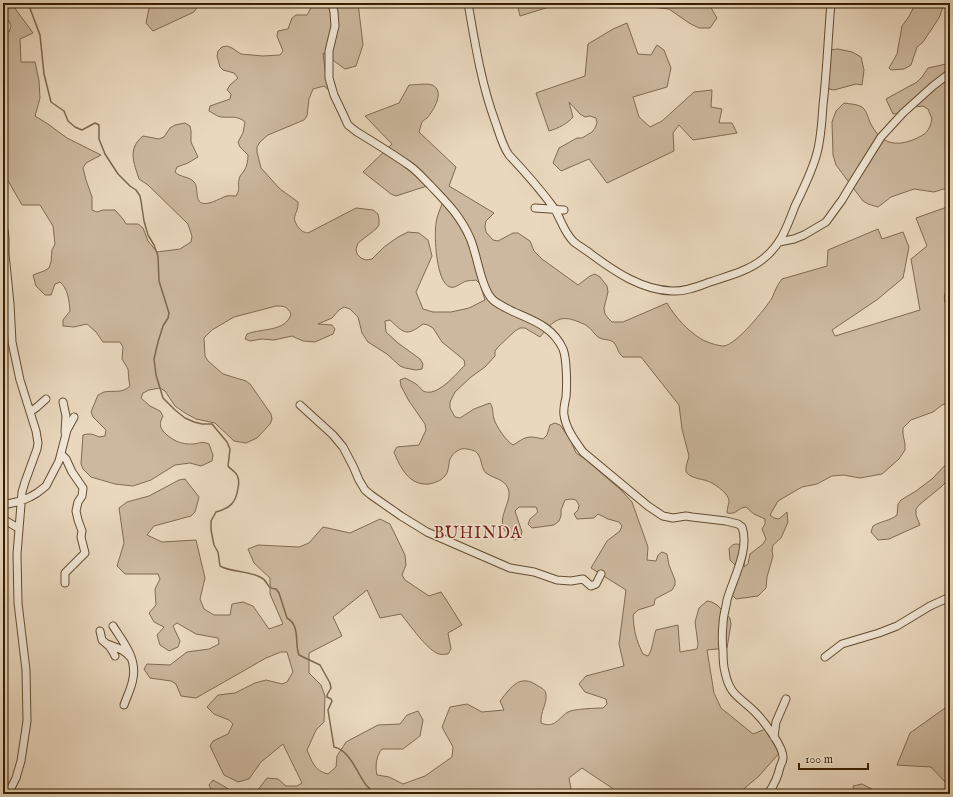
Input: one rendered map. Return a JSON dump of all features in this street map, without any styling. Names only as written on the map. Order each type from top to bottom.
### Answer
[{"type":"street","points":[[332,3],[335,26],[329,51],[329,78],[334,95],[348,125],[411,167],[444,199],[461,220],[470,238],[486,289],[492,299],[502,307],[545,327],[556,337],[563,350],[565,358],[566,396],[564,416],[566,425],[583,452],[648,506],[663,516],[673,518],[686,516],[726,521],[738,524],[742,527],[744,537],[741,557],[722,624],[724,670],[728,684],[734,694],[763,721],[782,750],[783,758],[778,775],[774,786],[768,794]]},
{"type":"street","points":[[468,3],[480,70],[488,102],[506,151],[534,182],[554,209],[567,234],[574,241],[607,266],[634,281],[658,289],[673,291],[687,290],[740,272],[757,264],[773,250],[784,233],[817,153],[825,92],[831,3]]},
{"type":"street","points":[[779,242],[804,235],[826,222],[842,200],[881,137],[933,86],[950,73]]},
{"type":"street","points":[[535,208],[564,210]]},
{"type":"street","points":[[3,223],[12,342],[20,380],[36,431],[38,443],[25,482],[18,528],[18,603],[26,670],[27,721],[21,761],[16,778],[8,794]]},
{"type":"street","points":[[30,412],[46,399]]},
{"type":"street","points":[[63,402],[66,416],[65,438]]},
{"type":"street","points":[[300,405],[333,435],[343,447],[365,490],[395,512],[427,532],[510,568],[534,572],[558,580],[571,581],[583,579],[591,586],[596,584],[601,574]]},
{"type":"street","points":[[3,505],[21,501],[37,493],[46,486],[59,461],[67,430],[74,417]]},
{"type":"street","points":[[61,454],[66,459],[72,472],[83,488],[82,496],[78,502],[76,511],[82,531],[81,537],[85,553],[65,573],[65,583]]},
{"type":"street","points":[[3,519],[18,528]]},
{"type":"street","points":[[825,657],[842,644],[897,626],[930,606],[950,597]]},
{"type":"street","points":[[113,626],[133,660],[133,679],[124,705]]},
{"type":"street","points":[[100,631],[102,640],[107,644],[115,656]]},
{"type":"street","points":[[107,644],[119,648],[127,653],[133,660]]},
{"type":"street","points":[[774,737],[776,722],[786,699]]},
{"type":"shaded area","points":[[3,3],[11,3],[33,33],[20,39],[21,62],[35,62],[39,81],[40,98],[35,116],[67,138],[101,155],[86,163],[83,168],[92,197],[92,210],[97,212],[103,210],[115,210],[126,224],[138,224],[143,228],[148,241],[157,252],[180,249],[191,242],[192,236],[188,224],[148,185],[139,179],[133,156],[133,151],[138,141],[143,136],[159,139],[164,137],[170,128],[175,125],[185,123],[190,126],[191,142],[198,157],[177,167],[175,172],[194,182],[196,185],[198,200],[200,202],[209,203],[227,196],[236,196],[240,177],[246,168],[248,159],[248,155],[240,147],[238,142],[243,133],[245,122],[236,118],[219,117],[209,111],[210,106],[230,99],[231,94],[227,90],[238,78],[234,73],[223,70],[220,67],[217,56],[218,51],[222,47],[227,46],[241,54],[263,56],[280,55],[283,51],[277,36],[278,31],[288,29],[292,18],[296,15],[307,15],[313,4],[312,3],[358,3],[363,45],[356,66],[345,69],[323,53],[326,77],[334,95],[324,86],[313,89],[309,99],[307,116],[304,120],[268,135],[260,142],[257,147],[257,152],[261,168],[280,189],[298,202],[295,221],[303,232],[308,233],[356,208],[373,210],[378,214],[379,219],[379,225],[376,229],[358,243],[356,249],[357,254],[361,258],[366,260],[372,259],[384,247],[408,232],[419,233],[428,240],[432,256],[416,292],[423,309],[433,312],[451,312],[469,308],[485,300],[480,284],[476,280],[450,287],[445,284],[442,277],[437,258],[435,229],[437,217],[444,199],[430,185],[396,196],[391,194],[363,172],[392,144],[365,116],[399,103],[409,85],[430,84],[436,88],[438,92],[437,101],[430,115],[422,122],[419,132],[456,167],[449,186],[494,213],[486,221],[486,232],[493,240],[498,241],[513,233],[518,233],[530,241],[534,251],[542,259],[578,285],[595,274],[600,277],[607,286],[608,292],[604,308],[605,314],[612,322],[623,322],[667,303],[682,323],[701,339],[709,343],[724,346],[730,344],[743,333],[763,310],[772,298],[782,279],[827,266],[828,250],[878,229],[882,239],[903,232],[909,247],[903,278],[878,299],[832,330],[835,336],[920,310],[911,259],[927,246],[916,218],[950,206],[950,284],[947,287],[944,299],[950,313],[950,402],[942,405],[933,412],[911,420],[903,428],[905,450],[899,459],[882,474],[860,478],[843,475],[832,476],[817,484],[802,487],[778,501],[770,515],[779,519],[787,512],[788,522],[781,538],[773,545],[773,556],[767,577],[766,588],[758,596],[736,599],[732,595],[738,568],[730,560],[729,549],[734,544],[742,545],[746,552],[744,567],[748,564],[750,554],[763,544],[766,539],[762,529],[765,524],[765,519],[754,514],[746,507],[733,513],[727,513],[729,501],[725,493],[720,488],[709,481],[695,478],[686,472],[689,456],[682,429],[679,405],[641,357],[623,357],[613,342],[600,338],[586,325],[572,319],[561,319],[556,321],[548,327],[540,337],[525,328],[520,328],[499,346],[495,351],[495,356],[485,367],[471,377],[455,392],[450,402],[450,408],[455,417],[460,418],[474,409],[490,403],[497,425],[504,437],[513,445],[527,438],[533,437],[543,439],[547,435],[550,425],[555,423],[560,425],[570,439],[576,453],[621,490],[632,502],[648,547],[647,560],[656,561],[658,555],[662,552],[667,554],[669,565],[675,580],[675,585],[672,590],[655,599],[654,605],[638,610],[633,615],[636,635],[643,654],[648,656],[650,653],[656,630],[678,625],[680,652],[697,649],[698,644],[695,622],[699,608],[707,601],[717,605],[730,618],[731,624],[727,648],[707,650],[714,693],[721,708],[753,734],[768,728],[782,750],[759,776],[738,794],[613,794],[612,788],[582,768],[569,778],[572,794],[259,794],[257,791],[267,778],[278,779],[286,786],[297,786],[302,783],[283,744],[261,762],[249,779],[238,782],[224,775],[210,746],[213,741],[228,734],[233,724],[229,720],[214,714],[207,707],[218,695],[235,693],[255,683],[266,680],[282,684],[287,682],[293,672],[287,652],[281,652],[266,658],[196,698],[181,696],[176,684],[171,681],[150,678],[144,669],[147,664],[170,665],[187,652],[209,649],[219,644],[218,638],[196,634],[177,623],[173,626],[180,641],[178,647],[169,651],[160,645],[157,635],[164,627],[154,622],[149,613],[156,605],[155,589],[160,579],[158,574],[125,574],[117,566],[124,543],[119,508],[127,502],[149,496],[179,480],[185,479],[199,497],[195,512],[191,516],[154,526],[147,535],[162,542],[196,540],[205,578],[200,599],[204,609],[214,615],[230,615],[232,604],[243,602],[253,606],[269,629],[283,624],[270,594],[270,578],[254,563],[248,549],[258,545],[299,547],[309,543],[323,527],[350,533],[380,519],[390,524],[405,555],[406,565],[402,575],[405,580],[429,596],[441,592],[462,625],[448,633],[451,649],[448,654],[439,654],[424,643],[401,614],[380,618],[367,590],[333,617],[342,636],[309,653],[309,673],[321,685],[325,696],[324,722],[316,730],[307,750],[312,762],[317,768],[323,773],[328,774],[336,767],[337,756],[346,742],[378,725],[400,724],[407,715],[418,711],[423,720],[420,736],[403,749],[382,749],[376,762],[377,775],[389,777],[403,784],[425,776],[452,757],[453,747],[442,727],[450,707],[467,704],[482,712],[504,710],[500,701],[516,683],[521,681],[532,682],[544,689],[546,693],[546,702],[541,723],[550,725],[568,712],[603,708],[607,704],[606,699],[585,692],[579,684],[586,676],[624,666],[619,644],[626,590],[591,568],[607,541],[620,531],[622,526],[619,522],[598,514],[594,518],[577,519],[574,514],[578,510],[579,505],[576,500],[571,499],[565,500],[559,521],[554,525],[532,528],[528,524],[530,519],[538,512],[536,507],[519,507],[515,511],[522,532],[520,538],[515,540],[506,532],[502,523],[509,497],[508,488],[506,484],[486,473],[483,469],[478,454],[471,450],[462,449],[455,453],[450,459],[446,474],[437,482],[422,484],[411,479],[402,469],[394,452],[397,447],[419,445],[426,430],[425,424],[409,401],[401,386],[400,380],[405,378],[416,384],[423,391],[434,391],[446,384],[457,374],[465,365],[464,360],[442,342],[433,328],[428,325],[423,324],[413,331],[405,332],[390,320],[385,321],[386,332],[420,359],[423,364],[422,369],[416,370],[400,366],[387,354],[368,342],[362,333],[358,317],[350,309],[344,307],[332,318],[318,324],[332,325],[335,329],[333,334],[315,342],[303,341],[292,336],[274,340],[262,339],[250,341],[245,339],[247,334],[279,327],[284,324],[291,314],[287,308],[283,306],[276,306],[234,317],[212,330],[204,338],[205,356],[208,361],[223,374],[246,381],[250,384],[271,414],[272,419],[270,424],[257,438],[246,443],[234,441],[215,423],[196,419],[175,406],[165,391],[160,388],[149,390],[143,393],[141,398],[150,406],[160,411],[163,416],[160,424],[163,431],[169,437],[181,443],[194,444],[203,442],[209,444],[213,455],[212,461],[201,466],[190,463],[175,465],[151,480],[133,486],[115,484],[91,477],[83,469],[81,464],[83,435],[89,434],[99,437],[105,436],[106,430],[93,417],[91,412],[98,395],[108,391],[124,390],[130,386],[128,369],[122,359],[123,347],[120,342],[103,342],[96,332],[87,324],[74,327],[63,326],[63,320],[70,311],[69,299],[63,285],[60,282],[55,284],[51,295],[45,295],[36,286],[33,275],[49,268],[51,262],[52,250],[55,244],[53,226],[40,205],[22,205],[3,172],[3,31],[9,32],[11,26],[9,21],[3,16]]},
{"type":"shaded area","points":[[150,3],[200,3],[194,12],[153,31],[146,23]]},
{"type":"shaded area","points":[[517,3],[562,3],[520,16]]},
{"type":"shaded area","points":[[622,3],[704,3],[711,8],[717,18],[710,28],[699,28],[669,9]]},
{"type":"shaded area","points":[[916,3],[940,3],[943,7],[939,18],[923,42],[917,47],[911,65],[904,69],[891,70],[889,68],[897,54],[902,26]]},
{"type":"shaded area","points":[[627,23],[638,54],[651,55],[657,45],[664,50],[671,68],[667,87],[633,97],[639,117],[650,127],[662,121],[694,92],[712,90],[711,107],[722,109],[719,123],[732,123],[737,133],[693,140],[679,125],[673,133],[674,151],[607,183],[589,159],[561,171],[553,163],[559,148],[592,132],[597,123],[596,118],[590,116],[585,117],[580,114],[569,102],[573,117],[562,126],[549,131],[536,93],[585,76],[588,44],[613,29]]},
{"type":"shaded area","points":[[838,49],[852,52],[861,57],[864,70],[862,85],[856,84],[834,90],[825,88],[827,50]]},
{"type":"shaded area","points":[[950,62],[950,187],[934,192],[914,189],[891,197],[878,207],[863,201],[836,165],[833,155],[832,122],[836,111],[844,103],[858,105],[864,109],[876,132],[885,140],[902,143],[915,139],[924,134],[930,127],[932,119],[928,109],[923,106],[913,107],[903,113],[893,114],[886,99],[917,82],[928,68]]},
{"type":"shaded area","points":[[950,460],[950,478],[916,509],[916,515],[920,525],[889,539],[878,540],[871,532],[873,526],[897,515],[898,504],[901,500],[933,478]]},
{"type":"shaded area","points":[[945,708],[950,715],[950,791],[947,784],[931,767],[897,765],[910,733]]},
{"type":"shaded area","points":[[213,780],[227,788],[231,792],[230,794],[213,794],[209,785]]},
{"type":"shaded area","points":[[862,784],[872,789],[876,794],[854,794],[853,786]]},
{"type":"waterway","points":[[28,3],[40,35],[44,74],[51,102],[64,111],[68,121],[75,127],[82,130],[95,123],[99,125],[99,139],[105,154],[118,174],[136,190],[140,196],[148,235],[158,256],[159,281],[169,313],[163,326],[154,359],[156,375],[163,398],[185,418],[202,424],[212,424],[227,442],[230,449],[228,466],[235,472],[239,483],[236,498],[229,507],[216,512],[211,521],[211,530],[214,545],[218,552],[220,566],[230,570],[250,573],[260,577],[265,580],[268,586],[276,589],[279,593],[287,618],[291,621],[296,630],[299,655],[320,665],[330,683],[331,688],[327,697],[332,701],[328,710],[334,747],[340,749],[349,757],[366,785],[375,794]]},
{"type":"district","name":"BUHINDA","points":[[478,532]]}]
